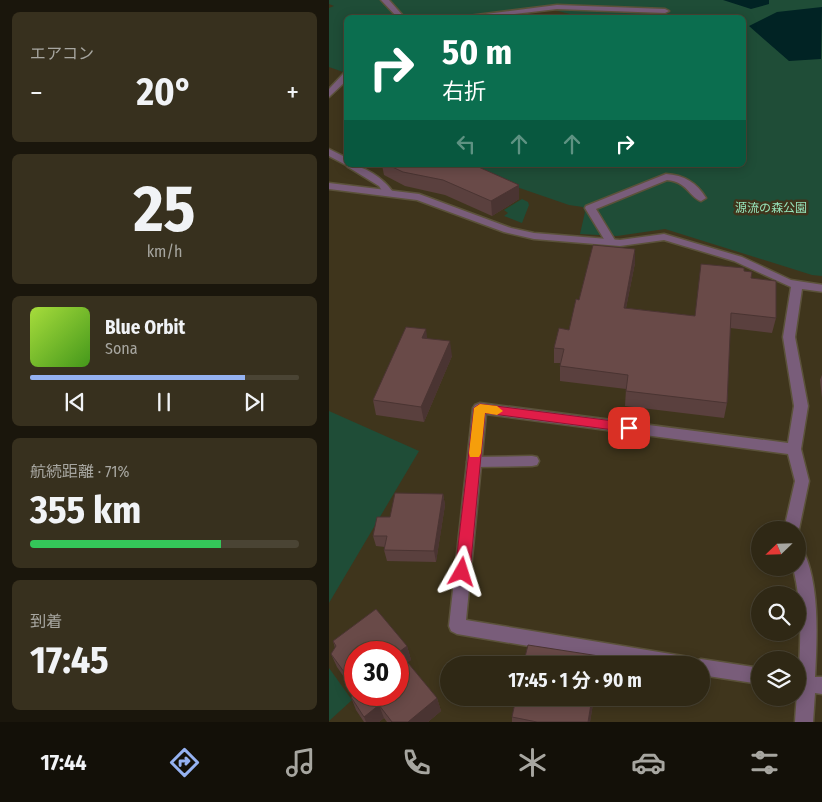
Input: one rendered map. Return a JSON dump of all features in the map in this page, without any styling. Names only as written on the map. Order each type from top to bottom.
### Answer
[{"type":"street","points":[[385,0],[399,15]]},
{"type":"street","points":[[486,15],[557,8],[665,11]]},
{"type":"street","points":[[329,94],[344,78]]},
{"type":"street","points":[[329,152],[344,160]]},
{"type":"street","points":[[354,167],[382,184],[388,192]]},
{"type":"street","points":[[611,242],[590,208],[666,177],[676,177],[697,191],[701,198]]},
{"type":"street","points":[[329,186],[388,192],[435,201],[508,230],[534,236],[611,242],[664,237],[738,259],[778,280],[797,286],[822,289]]},
{"type":"street","points":[[793,521],[802,481],[794,449],[801,406],[789,336],[797,286]]},
{"type":"street","points":[[635,656],[457,626],[480,408],[794,449]]},
{"type":"street","points":[[474,462],[532,460]]},
{"type":"street","points":[[804,576],[807,598],[809,684],[804,722]]},
{"type":"street","points":[[710,668],[751,675]]},
{"type":"green space","name":"源流の森公園","points":[[329,0],[822,0],[822,276],[812,275],[665,229],[617,236],[580,234],[585,212],[583,207],[569,205],[459,167],[746,167],[746,15],[574,15],[550,9],[499,15],[344,15],[344,72],[329,67],[329,8],[334,6],[329,4]]},
{"type":"green space","points":[[522,199],[528,202],[529,205],[522,223],[504,216],[508,213],[504,210]]},
{"type":"green space","points":[[329,411],[419,451],[329,603]]},
{"type":"green space","points":[[329,668],[344,689],[345,706],[329,721]]},
{"type":"water","points":[[723,0],[769,0],[769,4],[751,9]]},
{"type":"water","points":[[822,7],[821,59],[789,61],[749,26],[777,12]]},
{"type":"building","points":[[392,167],[478,167],[519,185],[491,201],[443,180],[403,172]]},
{"type":"building","points":[[593,245],[635,249],[624,308],[695,316],[701,264],[744,268],[744,271],[752,272],[751,278],[776,281],[776,318],[731,313],[727,403],[626,391],[628,375],[560,366],[564,349],[554,348],[559,328],[569,330],[576,299],[579,300]]},
{"type":"building","points":[[406,327],[426,329],[422,338],[450,341],[421,407],[373,400]]},
{"type":"building","points":[[395,493],[443,494],[434,551],[384,550],[387,536],[373,536],[377,517],[390,517]]},
{"type":"building","points":[[376,609],[403,641],[344,641],[344,672],[331,654],[336,646],[333,641]]},
{"type":"building","points":[[528,645],[599,656],[525,656]]},
{"type":"building","points":[[409,664],[437,698],[408,722],[392,722],[380,706],[409,706]]},
{"type":"building","points":[[357,706],[378,706],[364,717]]},
{"type":"building","points":[[514,706],[591,706],[588,722],[537,722],[512,717]]},
{"type":"slow traffic","points":[[475,453],[480,408],[497,411]]},
{"type":"route","points":[[462,572],[480,408],[629,428]]}]
